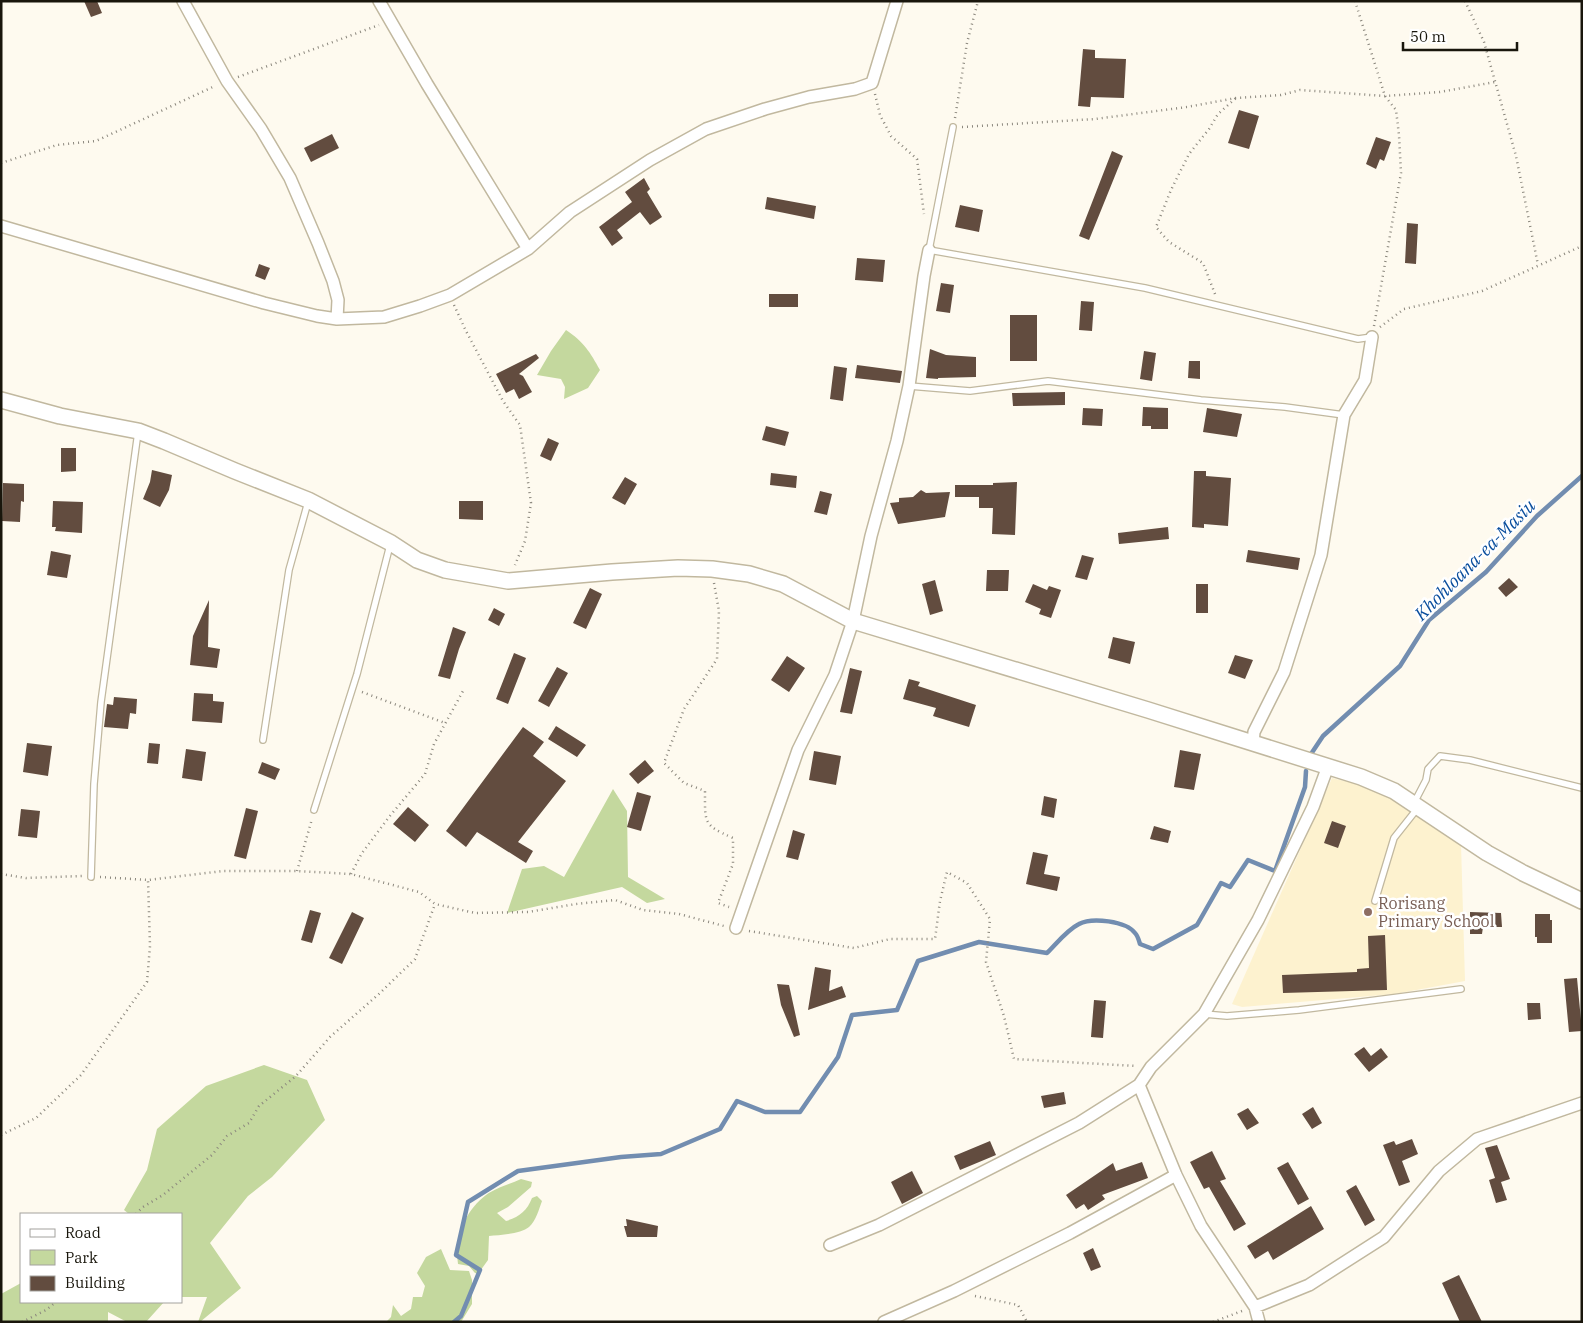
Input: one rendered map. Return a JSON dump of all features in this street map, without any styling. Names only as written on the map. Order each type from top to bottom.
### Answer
[{"type":"street","points":[[183,1],[227,81],[261,129],[290,178],[333,281],[338,300],[337,319]]},
{"type":"street","points":[[379,1],[528,249]]},
{"type":"street","points":[[1,226],[264,303],[317,316],[337,319],[384,317],[450,295],[528,249],[570,212],[650,160],[706,129],[809,97],[855,89],[872,83],[896,1]]},
{"type":"street","points":[[736,928],[798,750],[835,675],[853,621],[871,536],[897,441],[909,386],[929,250]]},
{"type":"street","points":[[1253,743],[1254,732],[1284,672],[1321,555],[1344,415],[1365,380],[1372,337]]},
{"type":"street","points":[[1,400],[60,416],[138,431],[308,500],[391,543],[417,560],[444,570],[508,581],[678,568],[712,569],[749,574],[783,584],[853,621],[1328,766],[1378,784],[1394,792],[1487,853],[1582,901]]},
{"type":"street","points":[[830,1245],[879,1226],[1079,1123],[1139,1085],[1151,1067],[1204,1014],[1258,920],[1312,807],[1328,766]]},
{"type":"street","points":[[1139,1085],[1176,1175],[1201,1226],[1255,1307],[1259,1322]]},
{"type":"street","points":[[1255,1307],[1309,1285],[1384,1237],[1439,1171],[1477,1139],[1582,1103]]},
{"type":"street","points":[[884,1322],[954,1292],[1070,1233],[1176,1175]]},
{"type":"lane","points":[[953,127],[929,250],[1146,288],[1358,339],[1372,337]]},
{"type":"lane","points":[[909,386],[970,391],[1048,381],[1344,415]]},
{"type":"lane","points":[[91,876],[94,784],[101,702],[138,431]]},
{"type":"lane","points":[[263,740],[289,570],[308,500]]},
{"type":"lane","points":[[314,810],[353,688],[391,543]]},
{"type":"lane","points":[[1375,901],[1394,838],[1416,806],[1428,769],[1440,756],[1470,760],[1582,788]]},
{"type":"lane","points":[[1204,1014],[1227,1016],[1299,1010],[1461,989]]},
{"type":"path","points":[[978,1],[968,43],[953,127],[1094,119],[1186,107],[1236,98],[1281,95],[1300,90],[1384,96],[1440,92],[1494,82]]},
{"type":"path","points":[[1355,1],[1384,96],[1396,110],[1400,135],[1401,173],[1374,328],[1380,327],[1404,309],[1482,291],[1582,246]]},
{"type":"path","points":[[1465,1],[1484,42],[1516,156],[1538,265]]},
{"type":"path","points":[[1,163],[57,146],[96,141],[227,81],[390,21]]},
{"type":"path","points":[[872,83],[880,115],[892,136],[917,159],[924,205],[925,227],[932,232]]},
{"type":"path","points":[[1218,305],[1203,262],[1168,242],[1156,226],[1189,154],[1209,129],[1218,114],[1236,98]]},
{"type":"path","points":[[450,295],[466,331],[499,392],[520,425],[531,503],[525,541],[508,581]]},
{"type":"path","points":[[712,569],[719,611],[716,659],[684,709],[664,763],[684,783],[705,792],[705,818],[714,830],[733,838],[733,864],[718,903],[742,912]]},
{"type":"path","points":[[353,688],[444,724]]},
{"type":"path","points":[[352,874],[362,853],[424,774],[434,744],[463,691]]},
{"type":"path","points":[[298,870],[314,810]]},
{"type":"path","points":[[1,874],[26,878],[91,876],[148,880],[223,870],[298,870],[352,874],[419,892],[435,904],[475,913],[528,912],[615,900],[643,910],[679,914],[736,928],[854,948],[890,939],[934,939],[940,902],[948,872],[968,883],[990,919],[986,962],[1004,1016],[1014,1059],[1151,1067]]},
{"type":"path","points":[[1,1135],[36,1118],[81,1075],[147,982],[150,946],[148,880]]},
{"type":"path","points":[[137,1213],[143,1207],[163,1195],[212,1155],[227,1136],[249,1123],[259,1106],[296,1076],[330,1037],[415,959],[435,904]]},
{"type":"path","points":[[954,1292],[1018,1305],[1027,1322]]},
{"type":"path","points":[[22,1322],[46,1310],[55,1303]]},
{"type":"path","points":[[1213,1322],[1255,1307]]},
{"type":"shaded area","name":"Rorisang Primary School","points":[[1332,778],[1382,790],[1461,844],[1465,981],[1395,994],[1242,1007],[1232,1004]]},
{"type":"green space","points":[[566,330],[586,348],[600,370],[588,388],[564,399],[565,387],[561,379],[537,375]]},
{"type":"green space","points":[[613,789],[627,811],[628,877],[665,899],[647,903],[622,887],[507,913],[522,869],[544,866],[564,877]]},
{"type":"green space","points":[[264,1065],[307,1080],[325,1120],[272,1177],[248,1196],[210,1243],[241,1288],[198,1322],[207,1297],[182,1297],[182,1213],[128,1213],[124,1210],[147,1170],[157,1129],[206,1086]]},
{"type":"green space","points":[[521,1179],[532,1182],[531,1187],[508,1207],[497,1213],[506,1221],[511,1219],[522,1213],[528,1207],[532,1198],[537,1196],[542,1201],[537,1215],[529,1227],[516,1233],[489,1236],[488,1260],[478,1274],[469,1266],[458,1264],[457,1254],[460,1235],[472,1209],[479,1201],[498,1188]]},
{"type":"green space","points":[[441,1249],[450,1270],[469,1271],[472,1280],[472,1304],[461,1322],[386,1322],[391,1317],[393,1305],[401,1316],[411,1309],[413,1297],[422,1297],[425,1286],[417,1273],[426,1257]]},
{"type":"green space","points":[[20,1284],[20,1303],[163,1303],[146,1322],[127,1322],[108,1312],[108,1322],[1,1322],[1,1294]]},
{"type":"building","points":[[84,1],[97,1],[102,13],[91,17]]},
{"type":"building","points":[[1083,49],[1095,50],[1095,58],[1126,59],[1124,98],[1091,97],[1090,107],[1078,106]]},
{"type":"building","points":[[1239,110],[1259,116],[1249,149],[1228,143]]},
{"type":"building","points":[[332,134],[339,148],[311,162],[304,148]]},
{"type":"building","points":[[1376,137],[1391,142],[1384,161],[1380,159],[1376,169],[1366,164]]},
{"type":"building","points":[[1112,151],[1123,156],[1089,240],[1079,236]]},
{"type":"building","points":[[644,178],[650,189],[647,192],[662,217],[650,225],[640,212],[617,230],[623,238],[612,246],[599,227],[632,202],[625,192]]},
{"type":"building","points":[[767,197],[816,206],[814,219],[765,209]]},
{"type":"building","points":[[960,205],[983,210],[979,232],[955,227]]},
{"type":"building","points":[[1407,223],[1418,224],[1416,264],[1405,263]]},
{"type":"building","points":[[857,258],[885,260],[883,282],[855,280]]},
{"type":"building","points":[[259,264],[270,268],[265,280],[255,276]]},
{"type":"building","points":[[941,283],[954,285],[950,313],[936,311]]},
{"type":"building","points":[[769,294],[798,294],[798,307],[769,307]]},
{"type":"building","points":[[1081,301],[1094,302],[1092,331],[1079,330]]},
{"type":"building","points":[[1010,315],[1037,315],[1037,361],[1010,361]]},
{"type":"building","points":[[930,349],[946,355],[976,357],[976,377],[926,378]]},
{"type":"building","points":[[1144,351],[1156,353],[1152,381],[1140,379]]},
{"type":"building","points":[[536,354],[539,358],[519,374],[523,376],[532,392],[519,399],[514,389],[506,393],[496,374]]},
{"type":"building","points":[[1189,361],[1200,361],[1200,379],[1188,378]]},
{"type":"building","points":[[857,365],[902,371],[900,383],[855,378]]},
{"type":"building","points":[[834,366],[847,368],[843,401],[830,399]]},
{"type":"building","points":[[1065,392],[1065,405],[1013,406],[1012,393]]},
{"type":"building","points":[[1143,407],[1168,408],[1168,429],[1151,429],[1151,426],[1142,426]]},
{"type":"building","points":[[1083,408],[1103,409],[1102,426],[1082,425]]},
{"type":"building","points":[[1207,408],[1242,414],[1237,437],[1203,432]]},
{"type":"building","points":[[766,426],[789,432],[785,446],[762,440]]},
{"type":"building","points":[[548,438],[559,443],[551,461],[540,456]]},
{"type":"building","points":[[61,448],[76,448],[76,471],[61,472]]},
{"type":"building","points":[[152,470],[172,475],[169,490],[160,507],[143,499],[150,482]]},
{"type":"building","points":[[1194,471],[1206,471],[1206,476],[1231,478],[1228,526],[1204,524],[1204,528],[1192,527]]},
{"type":"building","points":[[771,473],[797,476],[796,488],[770,485]]},
{"type":"building","points":[[625,477],[637,484],[625,505],[612,498]]},
{"type":"building","points":[[1017,482],[1015,535],[992,534],[993,508],[979,508],[979,497],[955,497],[955,485],[993,485],[993,483]]},
{"type":"building","points":[[3,483],[24,484],[24,502],[21,501],[20,522],[2,521]]},
{"type":"building","points":[[921,490],[926,493],[950,492],[945,517],[898,524],[890,503],[899,502],[899,498],[913,497]]},
{"type":"building","points":[[820,491],[832,494],[827,515],[814,512]]},
{"type":"building","points":[[53,501],[83,502],[82,533],[55,531],[56,527],[52,527]]},
{"type":"building","points":[[459,501],[483,501],[483,520],[459,519]]},
{"type":"building","points":[[1168,527],[1169,539],[1119,544],[1118,533]]},
{"type":"building","points":[[1248,550],[1300,558],[1298,570],[1246,562]]},
{"type":"building","points":[[51,551],[71,555],[67,578],[47,575]]},
{"type":"building","points":[[1082,555],[1094,558],[1087,580],[1075,577]]},
{"type":"building","points":[[987,570],[1009,570],[1008,591],[986,591]]},
{"type":"building","points":[[1509,578],[1518,587],[1506,597],[1498,588]]},
{"type":"building","points":[[935,580],[943,611],[930,615],[922,584]]},
{"type":"building","points":[[1033,584],[1047,590],[1049,586],[1061,590],[1051,618],[1039,614],[1041,609],[1025,602]]},
{"type":"building","points":[[1196,584],[1208,584],[1208,613],[1196,613]]},
{"type":"building","points":[[590,588],[602,594],[586,629],[573,623]]},
{"type":"building","points":[[209,600],[208,647],[220,649],[217,668],[190,665],[193,636]]},
{"type":"building","points":[[494,608],[505,614],[499,626],[488,620]]},
{"type":"building","points":[[453,627],[466,632],[450,679],[438,676]]},
{"type":"building","points":[[1113,637],[1135,642],[1130,664],[1108,658]]},
{"type":"building","points":[[514,653],[526,658],[508,704],[496,699]]},
{"type":"building","points":[[1235,655],[1253,660],[1245,679],[1228,673]]},
{"type":"building","points":[[787,656],[805,668],[789,692],[771,680]]},
{"type":"building","points":[[557,667],[568,673],[549,707],[538,701]]},
{"type":"building","points":[[850,668],[862,671],[852,714],[840,712]]},
{"type":"building","points":[[909,679],[920,682],[918,686],[976,705],[969,727],[933,716],[936,708],[903,699]]},
{"type":"building","points":[[194,693],[213,694],[213,701],[224,702],[222,723],[192,721]]},
{"type":"building","points":[[114,697],[137,699],[136,714],[130,713],[128,729],[104,727],[107,704],[113,705]]},
{"type":"building","points":[[556,726],[586,745],[577,757],[548,739]]},
{"type":"building","points":[[523,727],[544,742],[533,756],[566,781],[518,842],[533,851],[526,863],[477,832],[466,847],[446,831]]},
{"type":"building","points":[[27,743],[52,746],[48,776],[23,772]]},
{"type":"building","points":[[149,743],[160,744],[158,764],[147,763]]},
{"type":"building","points":[[186,749],[206,752],[202,781],[182,778]]},
{"type":"building","points":[[1180,750],[1201,754],[1194,790],[1174,787]]},
{"type":"building","points":[[814,751],[841,756],[836,785],[809,780]]},
{"type":"building","points":[[645,760],[654,771],[638,784],[629,774]]},
{"type":"building","points":[[262,762],[280,769],[275,780],[258,773]]},
{"type":"building","points":[[637,792],[651,796],[641,831],[627,827]]},
{"type":"building","points":[[1044,796],[1057,799],[1054,818],[1041,815]]},
{"type":"building","points":[[408,807],[429,825],[415,842],[393,824]]},
{"type":"building","points":[[246,808],[258,811],[246,859],[234,856]]},
{"type":"building","points":[[21,809],[40,811],[37,838],[18,836]]},
{"type":"building","points":[[1332,821],[1346,826],[1338,848],[1324,843]]},
{"type":"building","points":[[1154,826],[1171,831],[1168,843],[1150,839]]},
{"type":"building","points":[[793,830],[805,834],[798,860],[786,857]]},
{"type":"building","points":[[1033,852],[1048,855],[1044,874],[1060,877],[1057,891],[1026,884]]},
{"type":"building","points":[[310,910],[321,913],[312,943],[301,940]]},
{"type":"building","points":[[352,912],[364,918],[342,964],[329,958]]},
{"type":"building","points":[[1470,912],[1501,913],[1502,927],[1483,927],[1482,934],[1470,934]]},
{"type":"building","points":[[1535,914],[1550,914],[1550,920],[1552,920],[1552,943],[1537,943],[1537,937],[1535,937]]},
{"type":"building","points":[[1385,935],[1387,990],[1283,993],[1282,975],[1357,972],[1357,969],[1369,968],[1368,936]]},
{"type":"building","points":[[815,967],[831,970],[829,991],[842,986],[846,997],[808,1010]]},
{"type":"building","points":[[1577,978],[1582,1031],[1569,1032],[1564,979]]},
{"type":"building","points":[[777,984],[789,985],[800,1035],[794,1037],[781,1005]]},
{"type":"building","points":[[1094,1000],[1106,1001],[1103,1038],[1091,1037]]},
{"type":"building","points":[[1527,1003],[1540,1003],[1541,1019],[1528,1020]]},
{"type":"building","points":[[1364,1047],[1371,1056],[1381,1048],[1388,1057],[1369,1072],[1354,1054]]},
{"type":"building","points":[[1064,1092],[1066,1104],[1044,1108],[1041,1096]]},
{"type":"building","points":[[1313,1107],[1322,1123],[1312,1129],[1302,1114]]},
{"type":"building","points":[[1248,1108],[1259,1123],[1247,1130],[1237,1114]]},
{"type":"building","points":[[1412,1139],[1418,1154],[1402,1161],[1410,1182],[1399,1186],[1383,1145],[1394,1141],[1396,1145]]},
{"type":"building","points":[[990,1141],[996,1155],[960,1170],[954,1156]]},
{"type":"building","points":[[1497,1145],[1510,1179],[1501,1182],[1507,1200],[1496,1203],[1489,1180],[1495,1178],[1485,1148]]},
{"type":"building","points":[[1212,1151],[1226,1179],[1220,1181],[1246,1224],[1234,1231],[1209,1187],[1204,1189],[1190,1162]]},
{"type":"building","points":[[1142,1162],[1148,1178],[1102,1195],[1105,1199],[1088,1210],[1084,1204],[1076,1209],[1066,1195],[1113,1163],[1116,1171]]},
{"type":"building","points":[[1288,1162],[1309,1199],[1298,1205],[1277,1168]]},
{"type":"building","points":[[912,1171],[923,1193],[902,1204],[891,1182]]},
{"type":"building","points":[[1356,1185],[1375,1220],[1365,1226],[1346,1191]]},
{"type":"building","points":[[1311,1206],[1324,1229],[1273,1260],[1268,1251],[1255,1259],[1247,1246]]},
{"type":"building","points":[[626,1219],[658,1226],[657,1237],[627,1237],[624,1226],[627,1226]]},
{"type":"building","points":[[1093,1248],[1101,1267],[1091,1271],[1083,1253]]},
{"type":"building","points":[[1459,1275],[1482,1322],[1460,1322],[1442,1283]]},
{"type":"waterway","name":"Khohloana-ea-Masiu","points":[[1311,754],[1323,736],[1400,666],[1429,620],[1486,572],[1537,516],[1582,476]]},
{"type":"waterway","name":"Khohloana-ea-Masiu","points":[[454,1322],[461,1316],[480,1270],[456,1255],[468,1202],[518,1171],[621,1157],[661,1154],[720,1129],[737,1101],[765,1112],[800,1112],[838,1057],[852,1015],[897,1010],[918,961],[979,942],[1047,953],[1066,933],[1079,924],[1092,921],[1108,921],[1131,929],[1136,934],[1140,944],[1153,949],[1197,925],[1221,883],[1230,887],[1248,860],[1275,871],[1305,787],[1306,771]]},
{"type":"place","name":"Rorisang Primary School","points":[[1368,912]]}]
